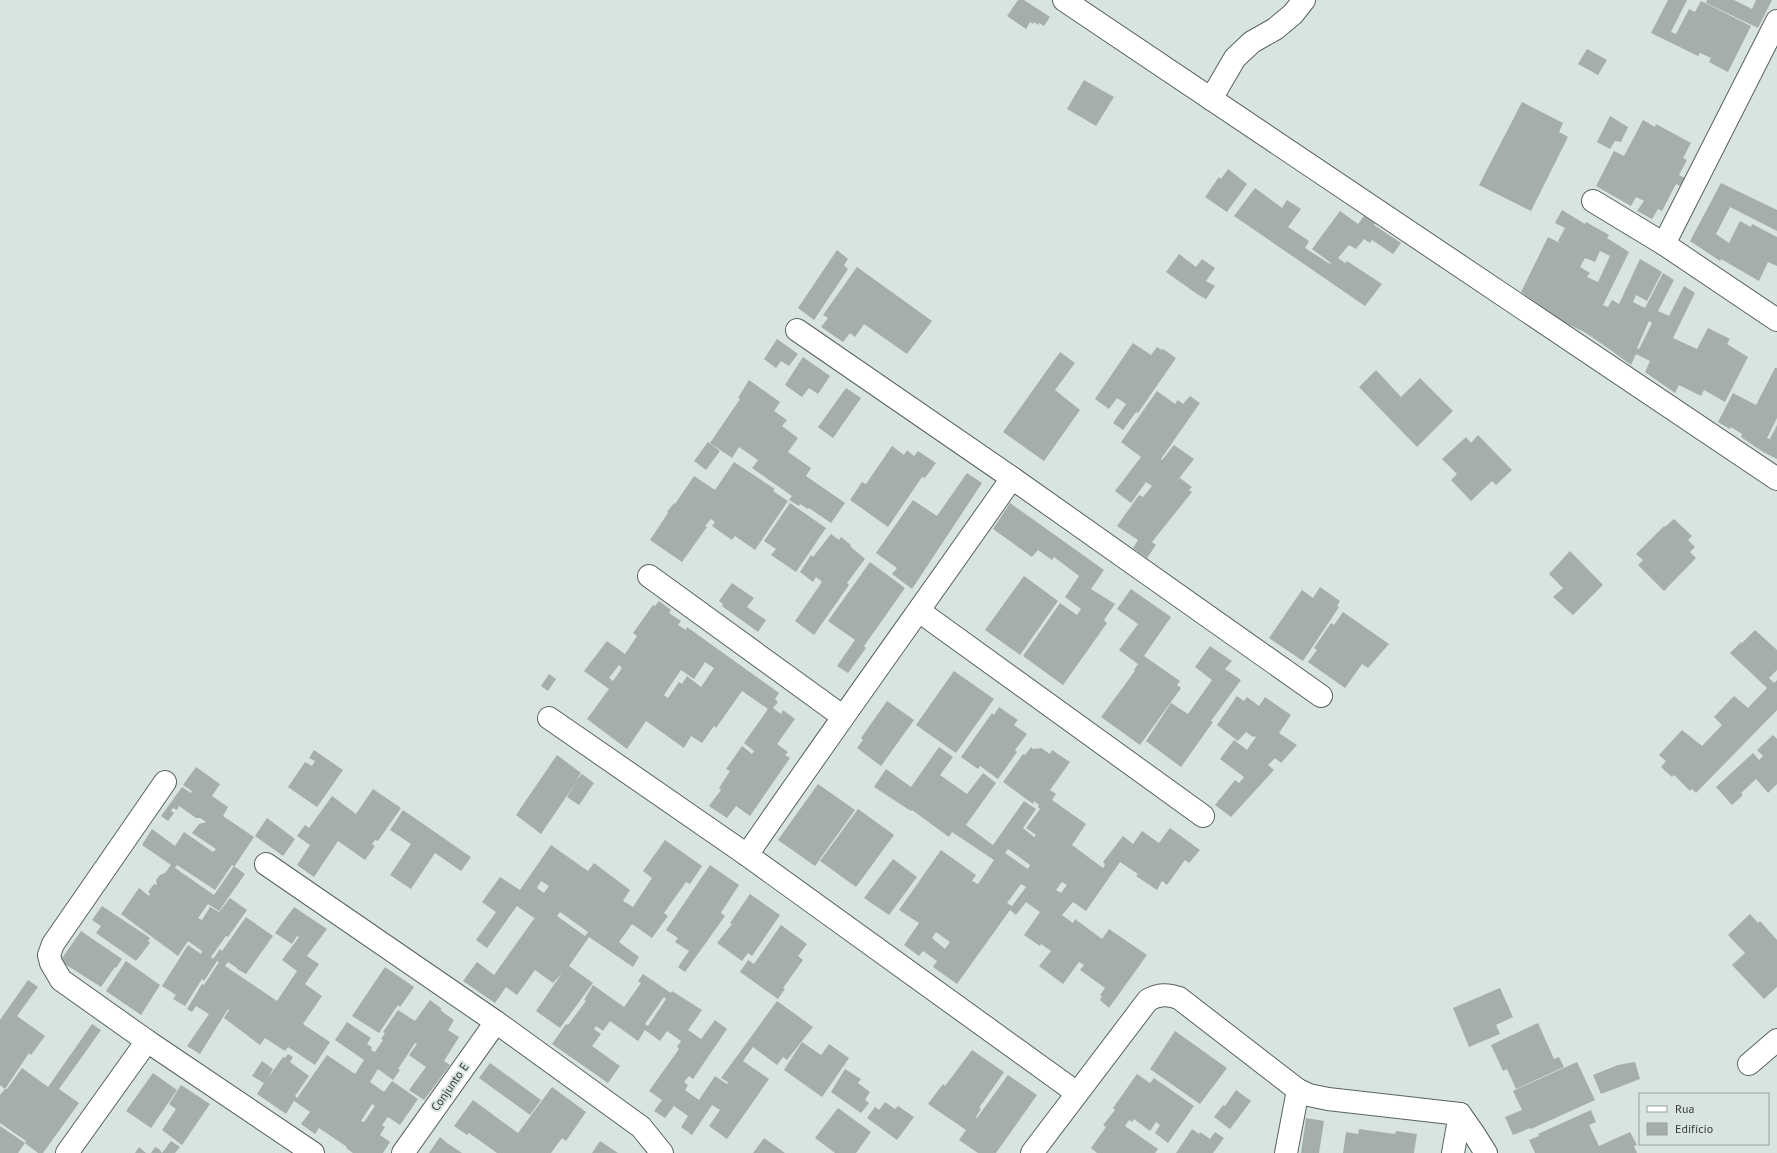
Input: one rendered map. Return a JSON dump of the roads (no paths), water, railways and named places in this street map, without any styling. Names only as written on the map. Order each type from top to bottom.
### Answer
[{"type":"street","points":[[1064,0],[1777,479]]},
{"type":"street","points":[[1211,99],[1235,58],[1252,42],[1275,29],[1293,14],[1304,0]]},
{"type":"street","points":[[1664,244],[1777,21]]},
{"type":"street","points":[[1593,201],[1664,244],[1777,320]]},
{"type":"street","points":[[797,330],[1012,478],[1321,696]]},
{"type":"street","points":[[747,855],[842,716],[919,611],[1012,478]]},
{"type":"street","points":[[649,576],[842,716]]},
{"type":"street","points":[[919,611],[1203,816]]},
{"type":"street","points":[[548,718],[747,855],[1077,1093]]},
{"type":"street","points":[[165,782],[53,944],[49,955],[51,964],[61,980],[147,1041],[313,1153]]},
{"type":"street","points":[[266,864],[496,1022],[641,1127],[662,1153]]},
{"type":"street","points":[[1032,1153],[1148,1000],[1155,996],[1168,994],[1179,998],[1298,1090],[1310,1095],[1328,1099],[1460,1114],[1486,1153]]},
{"type":"street","name":"Conjunto E","points":[[403,1153],[496,1022]]},
{"type":"street","points":[[1749,1064],[1777,1040]]},
{"type":"street","points":[[67,1153],[147,1041]]},
{"type":"street","points":[[1286,1153],[1298,1090]]},
{"type":"street","points":[[1452,1153],[1460,1114]]}]
